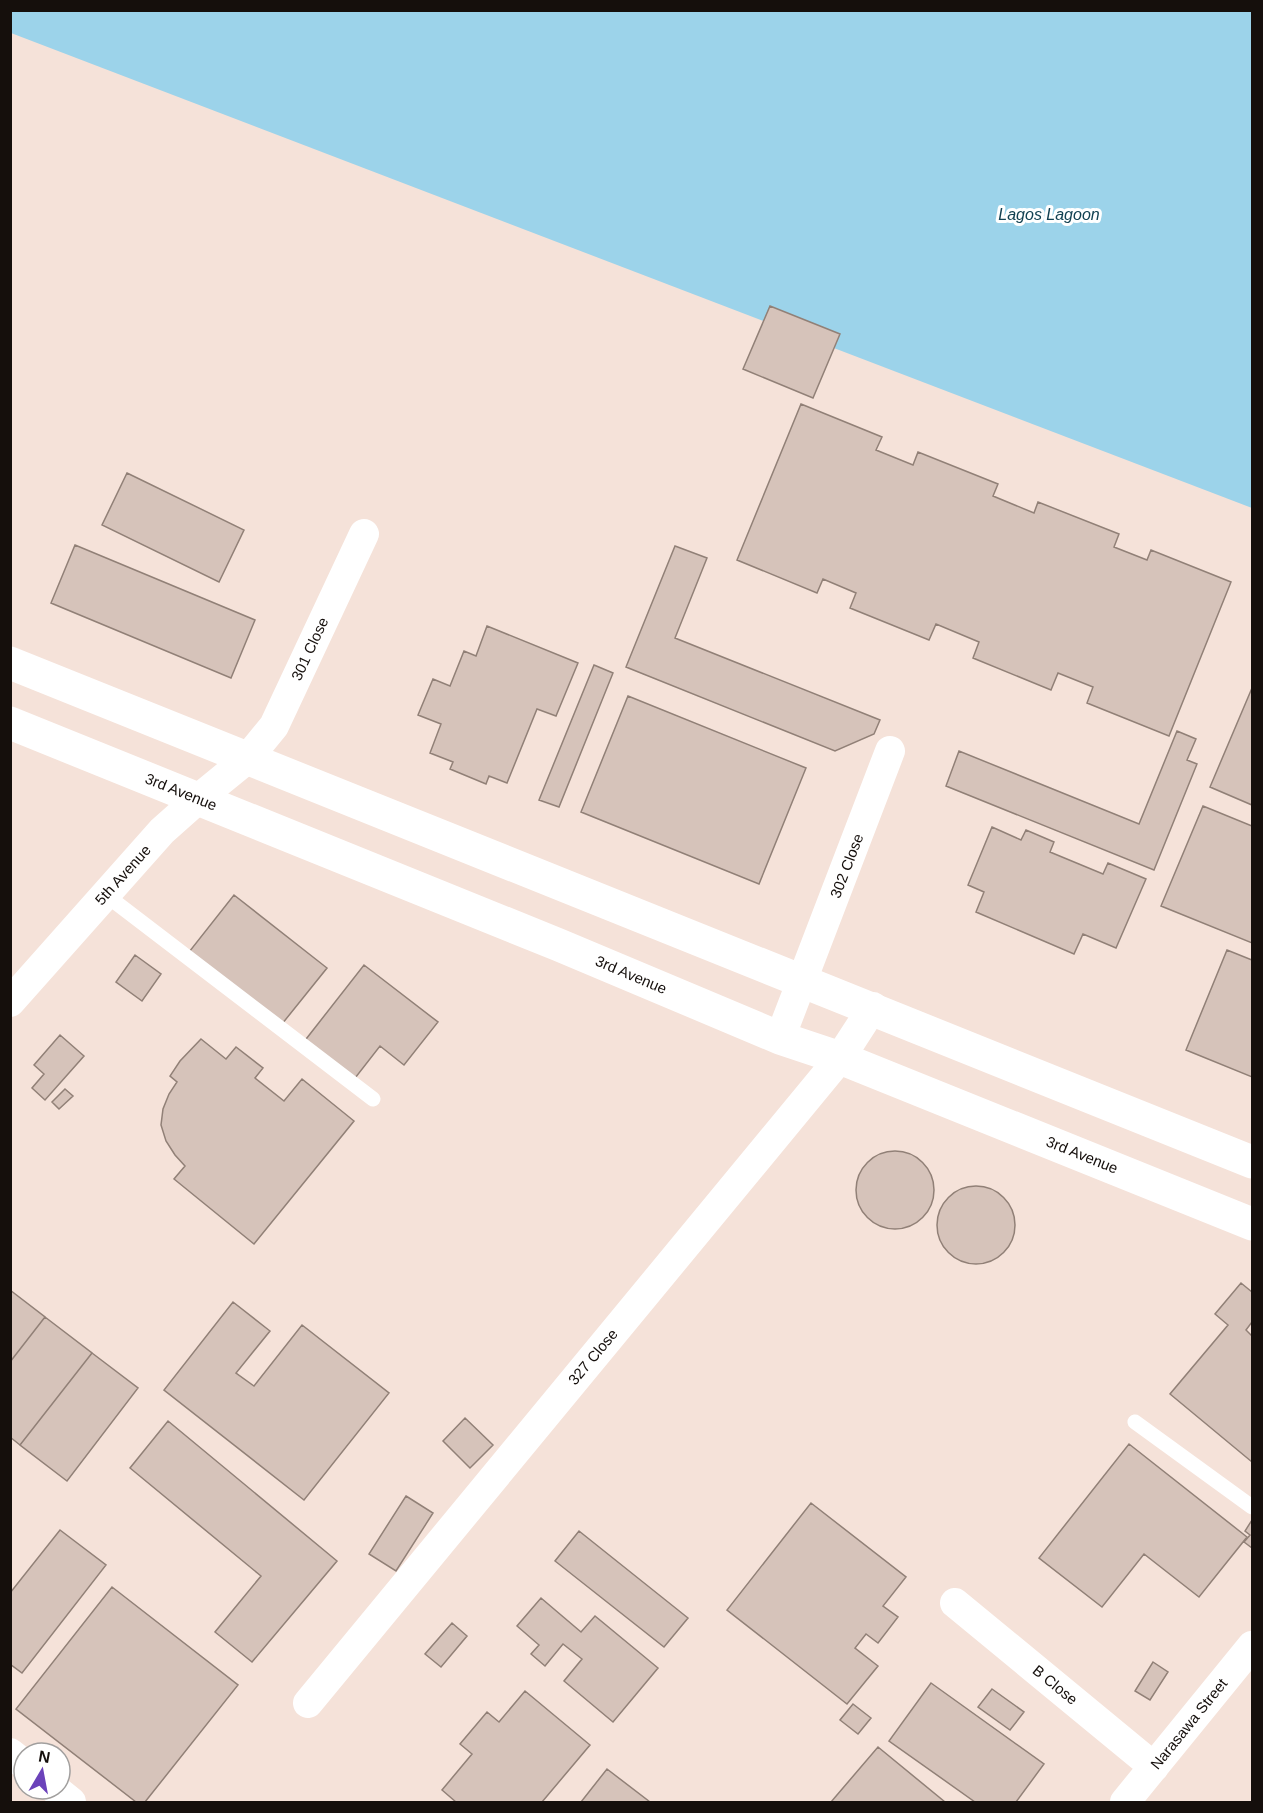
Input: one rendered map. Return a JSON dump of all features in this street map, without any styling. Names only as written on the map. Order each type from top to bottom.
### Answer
[{"type":"street","name":"301 Close","points":[[247,759],[274,726],[364,534]]},
{"type":"street","points":[[10,663],[1252,1162]]},
{"type":"street","name":"3rd Avenue","points":[[10,723],[549,940],[780,1038],[840,1058],[1252,1224]]},
{"type":"street","name":"302 Close","points":[[780,1038],[890,751]]},
{"type":"street","name":"5th Avenue","points":[[10,1002],[162,831],[247,759]]},
{"type":"street","name":"327 Close","points":[[308,1703],[840,1058],[873,1008]]},
{"type":"street","name":"B Close","points":[[955,1603],[1154,1767]]},
{"type":"street","name":"Narasawa Street","points":[[1125,1803],[1252,1646]]},
{"type":"lane","points":[[106,895],[372,1099]]},
{"type":"lane","points":[[1135,1422],[1252,1507]]},
{"type":"water","name":"Lagos Lagoon","points":[[10,11],[1252,11],[1252,508],[11,33]]},
{"type":"building","points":[[770,306],[840,334],[813,398],[743,369]]},
{"type":"building","points":[[801,404],[882,437],[876,450],[913,465],[918,452],[998,484],[993,496],[1034,513],[1038,502],[1119,534],[1114,547],[1147,560],[1151,550],[1231,582],[1169,736],[1087,703],[1093,687],[1058,673],[1051,690],[973,658],[979,642],[936,624],[929,640],[850,608],[856,593],[823,579],[817,593],[737,560]]},
{"type":"building","points":[[127,473],[244,530],[219,582],[102,525]]},
{"type":"building","points":[[75,545],[255,620],[231,678],[51,603]]},
{"type":"building","points":[[675,546],[707,558],[675,638],[880,720],[874,734],[835,751],[626,667]]},
{"type":"building","points":[[487,626],[578,663],[556,716],[537,709],[507,783],[489,776],[486,784],[450,769],[453,762],[430,753],[441,724],[418,715],[433,679],[450,686],[464,651],[476,656]]},
{"type":"building","points":[[594,665],[613,673],[559,807],[539,800]]},
{"type":"building","points":[[1252,688],[1252,805],[1210,787]]},
{"type":"building","points":[[628,696],[806,768],[759,884],[581,812]]},
{"type":"building","points":[[1177,731],[1196,739],[1187,760],[1197,764],[1154,870],[946,786],[959,751],[1139,824]]},
{"type":"building","points":[[1203,806],[1252,826],[1252,943],[1161,906]]},
{"type":"building","points":[[992,827],[1021,840],[1026,830],[1054,842],[1050,852],[1103,874],[1108,863],[1146,879],[1116,948],[1083,934],[1074,954],[976,912],[984,892],[968,885]]},
{"type":"building","points":[[234,895],[327,968],[282,1024],[189,952]]},
{"type":"building","points":[[1227,950],[1252,960],[1252,1077],[1186,1050]]},
{"type":"building","points":[[135,955],[161,974],[142,1001],[116,982]]},
{"type":"building","points":[[364,965],[438,1022],[404,1065],[380,1046],[352,1082],[303,1043]]},
{"type":"building","points":[[60,1035],[84,1056],[45,1100],[32,1088],[44,1074],[34,1065]]},
{"type":"building","points":[[201,1039],[226,1059],[236,1047],[263,1068],[255,1078],[284,1101],[302,1079],[354,1121],[254,1244],[174,1179],[185,1166],[166,1141],[161,1125],[163,1109],[177,1082],[170,1076],[180,1061]]},
{"type":"building","points":[[65,1089],[73,1096],[59,1109],[52,1102]]},
{"type":"building","points":[[895,1151],[910,1154],[923,1162],[931,1175],[934,1190],[931,1205],[923,1218],[910,1226],[895,1229],[880,1226],[867,1218],[859,1205],[856,1190],[859,1175],[867,1162],[880,1154]]},
{"type":"building","points":[[976,1186],[991,1189],[1004,1197],[1012,1210],[1015,1225],[1012,1240],[1004,1253],[991,1261],[976,1264],[961,1261],[948,1253],[940,1240],[937,1225],[940,1210],[948,1197],[961,1189]]},
{"type":"building","points":[[1241,1283],[1252,1292],[1252,1322],[1246,1330],[1252,1336],[1252,1462],[1170,1394],[1228,1325],[1215,1314]]},
{"type":"building","points":[[10,1290],[45,1317],[10,1362]]},
{"type":"building","points":[[233,1302],[270,1331],[236,1373],[254,1386],[302,1325],[389,1393],[304,1500],[164,1390]]},
{"type":"building","points":[[45,1317],[92,1353],[20,1445],[10,1437],[10,1362]]},
{"type":"building","points":[[92,1353],[138,1388],[67,1481],[20,1445]]},
{"type":"building","points":[[465,1418],[493,1445],[470,1468],[443,1441]]},
{"type":"building","points":[[168,1421],[337,1561],[252,1662],[215,1632],[261,1576],[130,1468]]},
{"type":"building","points":[[1129,1444],[1247,1537],[1199,1597],[1144,1554],[1102,1607],[1039,1558]]},
{"type":"building","points":[[406,1496],[433,1513],[396,1571],[369,1554]]},
{"type":"building","points":[[811,1503],[906,1577],[883,1606],[898,1617],[878,1643],[866,1634],[855,1648],[878,1666],[847,1704],[727,1610]]},
{"type":"building","points":[[1252,1520],[1252,1548],[1244,1542],[1250,1535],[1245,1531]]},
{"type":"building","points":[[60,1530],[106,1565],[22,1673],[10,1664],[10,1593]]},
{"type":"building","points":[[579,1531],[688,1618],[664,1647],[555,1561]]},
{"type":"building","points":[[112,1587],[238,1685],[145,1802],[136,1802],[72,1752],[72,1741],[57,1741],[16,1709]]},
{"type":"building","points":[[541,1598],[581,1632],[595,1616],[658,1668],[613,1722],[564,1681],[582,1659],[563,1644],[545,1666],[531,1654],[539,1645],[517,1626]]},
{"type":"building","points":[[452,1623],[467,1636],[441,1667],[425,1654]]},
{"type":"building","points":[[1153,1662],[1168,1672],[1150,1700],[1135,1691]]},
{"type":"building","points":[[931,1683],[1044,1764],[1016,1802],[975,1802],[889,1741]]},
{"type":"building","points":[[992,1689],[1024,1712],[1010,1730],[978,1707]]},
{"type":"building","points":[[525,1691],[590,1745],[542,1802],[456,1802],[442,1790],[472,1754],[460,1744],[487,1712],[499,1722]]},
{"type":"building","points":[[853,1704],[871,1718],[858,1734],[840,1720]]},
{"type":"building","points":[[878,1747],[945,1802],[831,1802]]},
{"type":"building","points":[[607,1769],[650,1802],[581,1802]]}]
